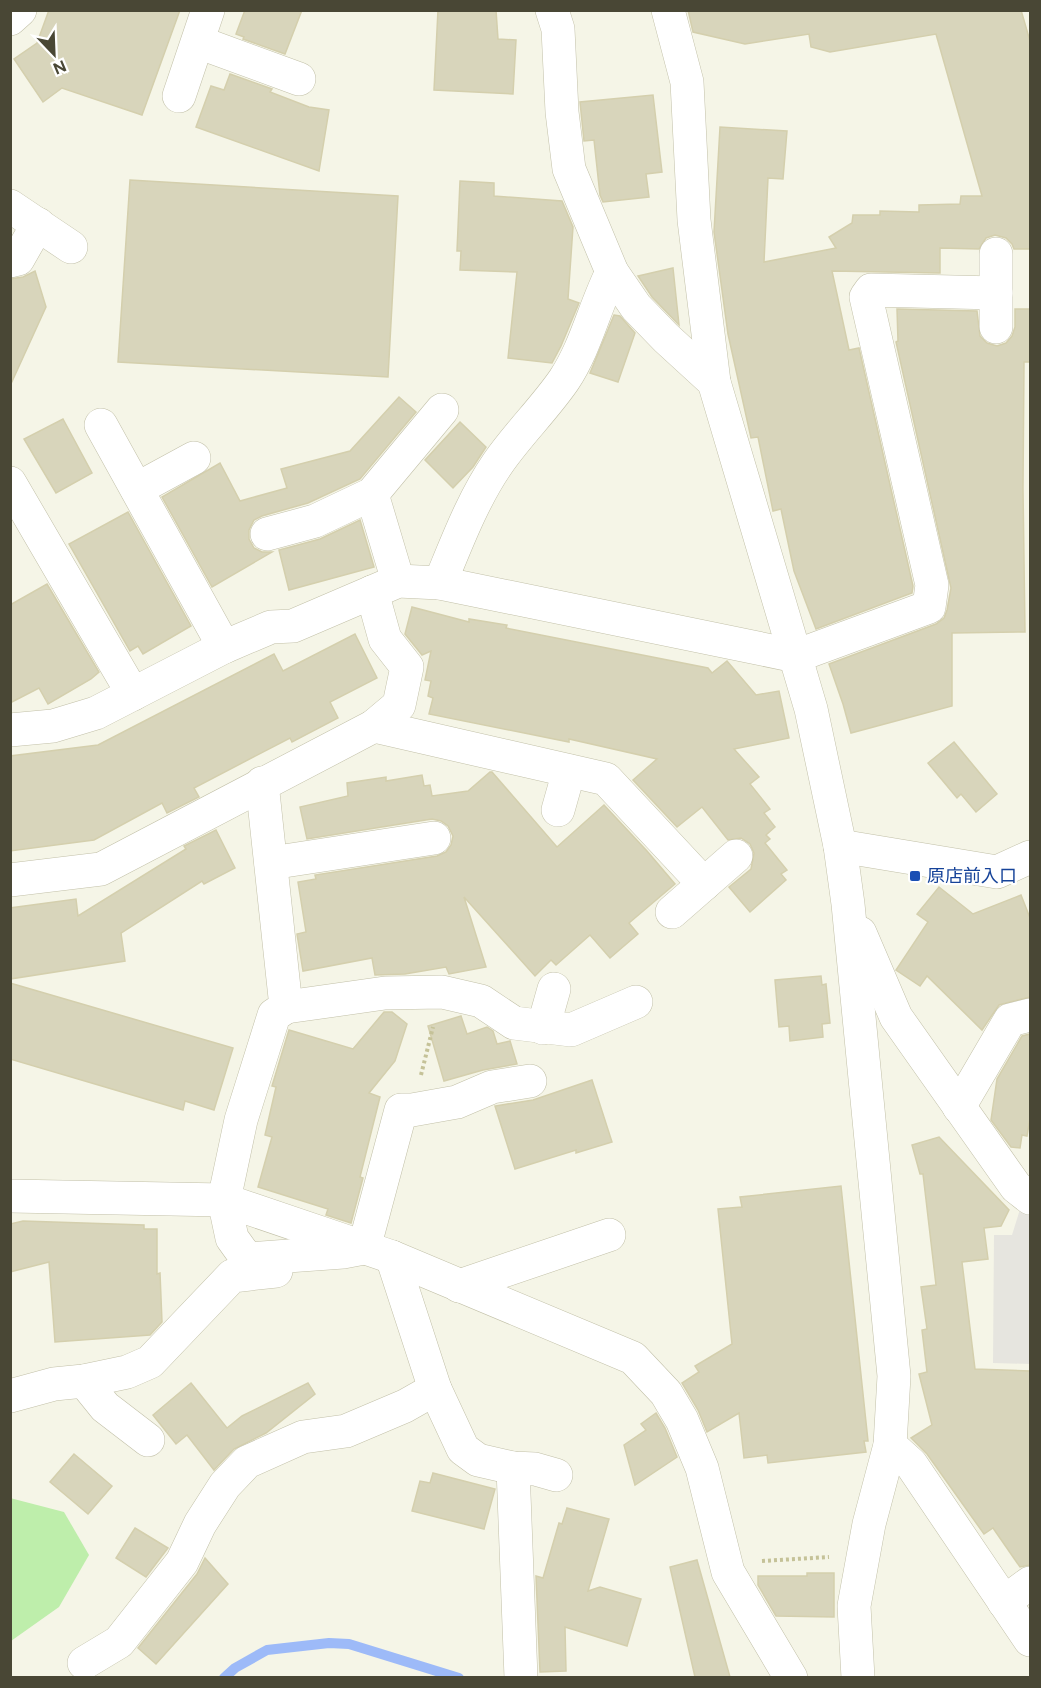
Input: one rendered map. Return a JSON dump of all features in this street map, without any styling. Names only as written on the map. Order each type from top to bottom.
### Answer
[{"type":"street","points":[[10,19],[20,10]]},
{"type":"street","points":[[179,96],[208,10]]},
{"type":"street","points":[[552,10],[558,29],[562,112],[569,169],[612,272],[636,307],[714,382]]},
{"type":"street","points":[[668,10],[687,81],[694,220],[714,382],[811,709],[840,846],[848,904],[894,1376],[890,1445],[869,1524],[854,1606],[858,1677]]},
{"type":"street","points":[[198,42],[299,80]]},
{"type":"street","points":[[10,206],[71,247]]},
{"type":"street","points":[[10,261],[18,259],[38,224]]},
{"type":"street","points":[[996,254],[996,327]]},
{"type":"street","points":[[440,582],[468,515],[497,465],[563,381],[582,350],[612,272]]},
{"type":"street","points":[[10,730],[53,726],[96,713],[224,647],[271,627],[293,626],[385,587],[440,582],[796,656],[929,607],[932,585],[866,297],[871,290],[996,293]]},
{"type":"street","points":[[267,534],[315,521],[372,494],[442,410]]},
{"type":"street","points":[[101,425],[224,647]]},
{"type":"street","points":[[137,489],[194,458]]},
{"type":"street","points":[[10,483],[133,694]]},
{"type":"street","points":[[10,880],[102,869],[374,726],[399,705],[407,667],[385,639],[385,587],[372,494]]},
{"type":"street","points":[[374,726],[606,779],[704,884]]},
{"type":"street","points":[[558,810],[569,771]]},
{"type":"street","points":[[262,783],[286,1007]]},
{"type":"street","points":[[271,863],[434,838]]},
{"type":"street","points":[[840,846],[997,872],[1030,857]]},
{"type":"street","points":[[672,912],[736,856]]},
{"type":"street","points":[[848,904],[896,1017],[1016,1187],[1030,1197]]},
{"type":"street","points":[[543,1028],[554,989]]},
{"type":"street","points":[[232,1276],[232,1238],[224,1200],[241,1120],[274,1015],[286,1007],[385,993],[442,992],[481,1001],[514,1023],[572,1030],[636,1002]]},
{"type":"street","points":[[959,1107],[1010,1020],[1030,1015]]},
{"type":"street","points":[[530,1081],[492,1087],[457,1102],[401,1110],[366,1252],[463,1449],[478,1460],[556,1474]]},
{"type":"street","points":[[10,1196],[224,1200],[459,1286],[633,1358],[666,1393],[682,1420],[702,1468],[728,1572],[790,1677]]},
{"type":"street","points":[[459,1286],[609,1235]]},
{"type":"street","points":[[232,1238],[247,1259],[366,1252]]},
{"type":"street","points":[[10,1396],[54,1384],[84,1381],[127,1372],[150,1362],[232,1276],[330,1265],[366,1252]]},
{"type":"street","points":[[84,1381],[105,1407],[148,1440]]},
{"type":"street","points":[[84,1664],[119,1642],[182,1562],[200,1524],[225,1485],[247,1462],[303,1437],[346,1431],[405,1406],[435,1389]]},
{"type":"street","points":[[890,1445],[911,1464],[1030,1640]]},
{"type":"street","points":[[513,1468],[521,1677]]},
{"type":"street","points":[[1004,1602],[1030,1583]]},
{"type":"path","points":[[412,1110],[442,992]]},
{"type":"path","points":[[725,1563],[864,1555]]},
{"type":"green space","points":[[10,1498],[64,1512],[89,1555],[59,1607],[11,1641]]},
{"type":"shaded area","points":[[1022,1203],[1030,1210],[1030,1364],[993,1363],[994,1235],[1012,1235]]},
{"type":"building","points":[[49,10],[180,10],[142,115],[62,88],[43,102],[14,59],[37,43]]},
{"type":"building","points":[[245,10],[302,10],[285,54],[243,39],[244,37],[236,34]]},
{"type":"building","points":[[438,10],[496,10],[498,39],[516,40],[513,94],[434,90]]},
{"type":"building","points":[[688,10],[1021,10],[1030,41],[1030,249],[1014,249],[1006,238],[995,235],[986,238],[979,249],[940,248],[940,273],[832,271],[849,350],[859,348],[913,586],[912,593],[816,629],[794,571],[781,509],[773,511],[758,437],[751,438],[728,334],[714,232],[720,127],[787,131],[783,179],[768,178],[764,262],[836,248],[829,237],[852,223],[853,215],[880,215],[880,211],[919,212],[919,205],[960,204],[961,196],[982,196],[936,34],[830,52],[811,47],[809,34],[745,44],[693,32]]},
{"type":"building","points":[[230,74],[272,89],[270,92],[309,107],[329,110],[319,171],[196,127],[211,86],[224,90]]},
{"type":"building","points":[[653,95],[662,172],[646,174],[649,197],[603,202],[600,195],[594,140],[584,141],[580,102]]},
{"type":"building","points":[[130,180],[398,196],[388,377],[118,362]]},
{"type":"building","points":[[460,181],[494,183],[494,196],[562,201],[573,227],[568,299],[579,303],[552,363],[508,358],[517,272],[460,270],[461,251],[457,251]]},
{"type":"building","points":[[673,268],[679,325],[652,297],[638,276]]},
{"type":"building","points":[[35,271],[46,307],[10,386],[10,279],[23,277]]},
{"type":"building","points":[[897,309],[977,311],[980,336],[987,343],[997,346],[1006,343],[1012,336],[1015,327],[1015,309],[1030,309],[1030,362],[1024,362],[1025,632],[952,633],[952,706],[851,733],[829,664],[936,624],[944,618],[951,588],[896,342],[898,341]]},
{"type":"building","points":[[614,315],[620,316],[635,333],[618,382],[590,373]]},
{"type":"building","points":[[399,397],[416,412],[360,479],[308,503],[254,520],[249,530],[249,539],[254,548],[262,552],[272,552],[212,587],[162,497],[220,463],[240,501],[287,488],[281,469],[350,451]]},
{"type":"building","points":[[63,419],[92,473],[56,493],[24,439]]},
{"type":"building","points":[[460,422],[486,447],[473,467],[453,488],[425,460]]},
{"type":"building","points":[[128,512],[191,626],[143,654],[138,646],[130,651],[69,544]]},
{"type":"building","points":[[360,520],[374,567],[289,590],[279,550],[320,539]]},
{"type":"building","points":[[47,584],[99,672],[48,704],[39,688],[10,703],[10,605]]},
{"type":"building","points":[[412,607],[469,622],[469,619],[507,625],[506,628],[708,668],[712,673],[727,661],[756,695],[779,691],[789,738],[734,749],[759,777],[750,784],[770,809],[764,813],[775,827],[766,835],[770,839],[765,843],[787,870],[781,874],[786,880],[750,912],[729,887],[751,869],[754,853],[750,844],[741,838],[728,840],[702,807],[677,827],[633,780],[657,759],[569,739],[569,742],[429,714],[433,698],[428,696],[431,681],[425,680],[431,651],[422,655],[405,634]]},
{"type":"building","points":[[355,634],[377,678],[330,702],[338,718],[292,742],[290,738],[194,788],[199,797],[167,813],[162,803],[94,840],[10,851],[10,756],[98,745],[274,654],[283,671]]},
{"type":"building","points":[[954,742],[997,794],[976,812],[961,794],[957,798],[928,763]]},
{"type":"building","points":[[490,772],[557,847],[604,805],[647,851],[675,884],[629,923],[638,934],[610,958],[590,935],[556,965],[551,960],[535,976],[464,897],[486,967],[449,974],[446,967],[405,974],[375,975],[372,958],[303,971],[297,934],[306,932],[298,882],[316,879],[315,875],[437,856],[446,852],[453,836],[448,826],[432,819],[307,839],[300,807],[348,796],[347,783],[386,777],[386,781],[422,775],[424,786],[430,785],[432,796],[468,791]]},
{"type":"building","points":[[216,830],[235,868],[204,884],[202,881],[121,933],[125,961],[10,979],[10,908],[76,899],[78,916],[186,849],[184,846]]},
{"type":"building","points":[[939,887],[973,914],[1021,895],[1030,918],[1030,997],[999,1005],[982,1030],[927,976],[920,986],[896,970],[928,922],[917,914]]},
{"type":"building","points":[[821,976],[822,985],[826,984],[830,1023],[822,1024],[823,1037],[790,1041],[789,1026],[779,1027],[775,980]]},
{"type":"building","points":[[10,983],[233,1048],[214,1110],[185,1101],[183,1110],[10,1059]]},
{"type":"building","points":[[384,1012],[392,1012],[407,1024],[395,1061],[369,1093],[380,1097],[351,1223],[326,1215],[328,1209],[258,1187],[272,1137],[265,1135],[276,1087],[272,1086],[289,1030],[353,1049]]},
{"type":"building","points":[[461,1016],[467,1034],[487,1027],[493,1031],[497,1044],[510,1041],[517,1064],[483,1070],[444,1081],[428,1026]]},
{"type":"building","points":[[1030,1034],[1030,1119],[1027,1136],[1022,1135],[1020,1148],[1011,1147],[991,1120],[997,1079],[1022,1036]]},
{"type":"building","points":[[592,1080],[612,1142],[576,1153],[576,1150],[515,1169],[495,1106],[533,1100]]},
{"type":"building","points":[[939,1137],[1009,1210],[1001,1226],[984,1228],[988,1259],[962,1262],[975,1369],[1030,1371],[1030,1565],[1020,1567],[993,1528],[984,1534],[927,1454],[911,1438],[932,1425],[919,1374],[927,1372],[922,1330],[927,1329],[921,1287],[936,1285],[923,1174],[920,1174],[912,1145]]},
{"type":"building","points":[[841,1186],[868,1441],[864,1441],[866,1452],[768,1463],[767,1455],[744,1458],[739,1413],[707,1432],[698,1410],[682,1383],[699,1372],[695,1366],[732,1344],[718,1209],[742,1207],[740,1197]]},
{"type":"building","points":[[23,1221],[144,1225],[144,1229],[157,1229],[157,1274],[160,1273],[162,1322],[150,1335],[55,1342],[49,1262],[10,1272],[10,1224]]},
{"type":"building","points":[[191,1383],[227,1428],[242,1416],[308,1383],[315,1394],[266,1433],[234,1449],[214,1470],[187,1435],[176,1444],[153,1415]]},
{"type":"building","points":[[656,1413],[677,1457],[635,1485],[624,1445],[646,1430],[641,1424]]},
{"type":"building","points":[[74,1454],[112,1486],[88,1514],[50,1482]]},
{"type":"building","points":[[433,1473],[495,1489],[484,1529],[412,1511],[420,1481],[430,1483]]},
{"type":"building","points":[[567,1508],[609,1519],[588,1591],[600,1587],[641,1599],[627,1646],[565,1627],[566,1671],[540,1672],[536,1576],[543,1578],[559,1523],[562,1524]]},
{"type":"building","points":[[135,1528],[168,1548],[146,1577],[116,1558]]},
{"type":"building","points":[[205,1558],[228,1584],[156,1664],[138,1648],[197,1574]]},
{"type":"building","points":[[697,1560],[730,1677],[695,1677],[670,1567]]},
{"type":"building","points":[[807,1573],[834,1573],[834,1617],[776,1616],[758,1585],[758,1576],[807,1576]]},
{"type":"waterway","points":[[224,1678],[235,1668],[267,1650],[329,1643],[349,1644],[459,1678]]},
{"type":"place","name":"原店前入口","points":[[915,876]]}]
